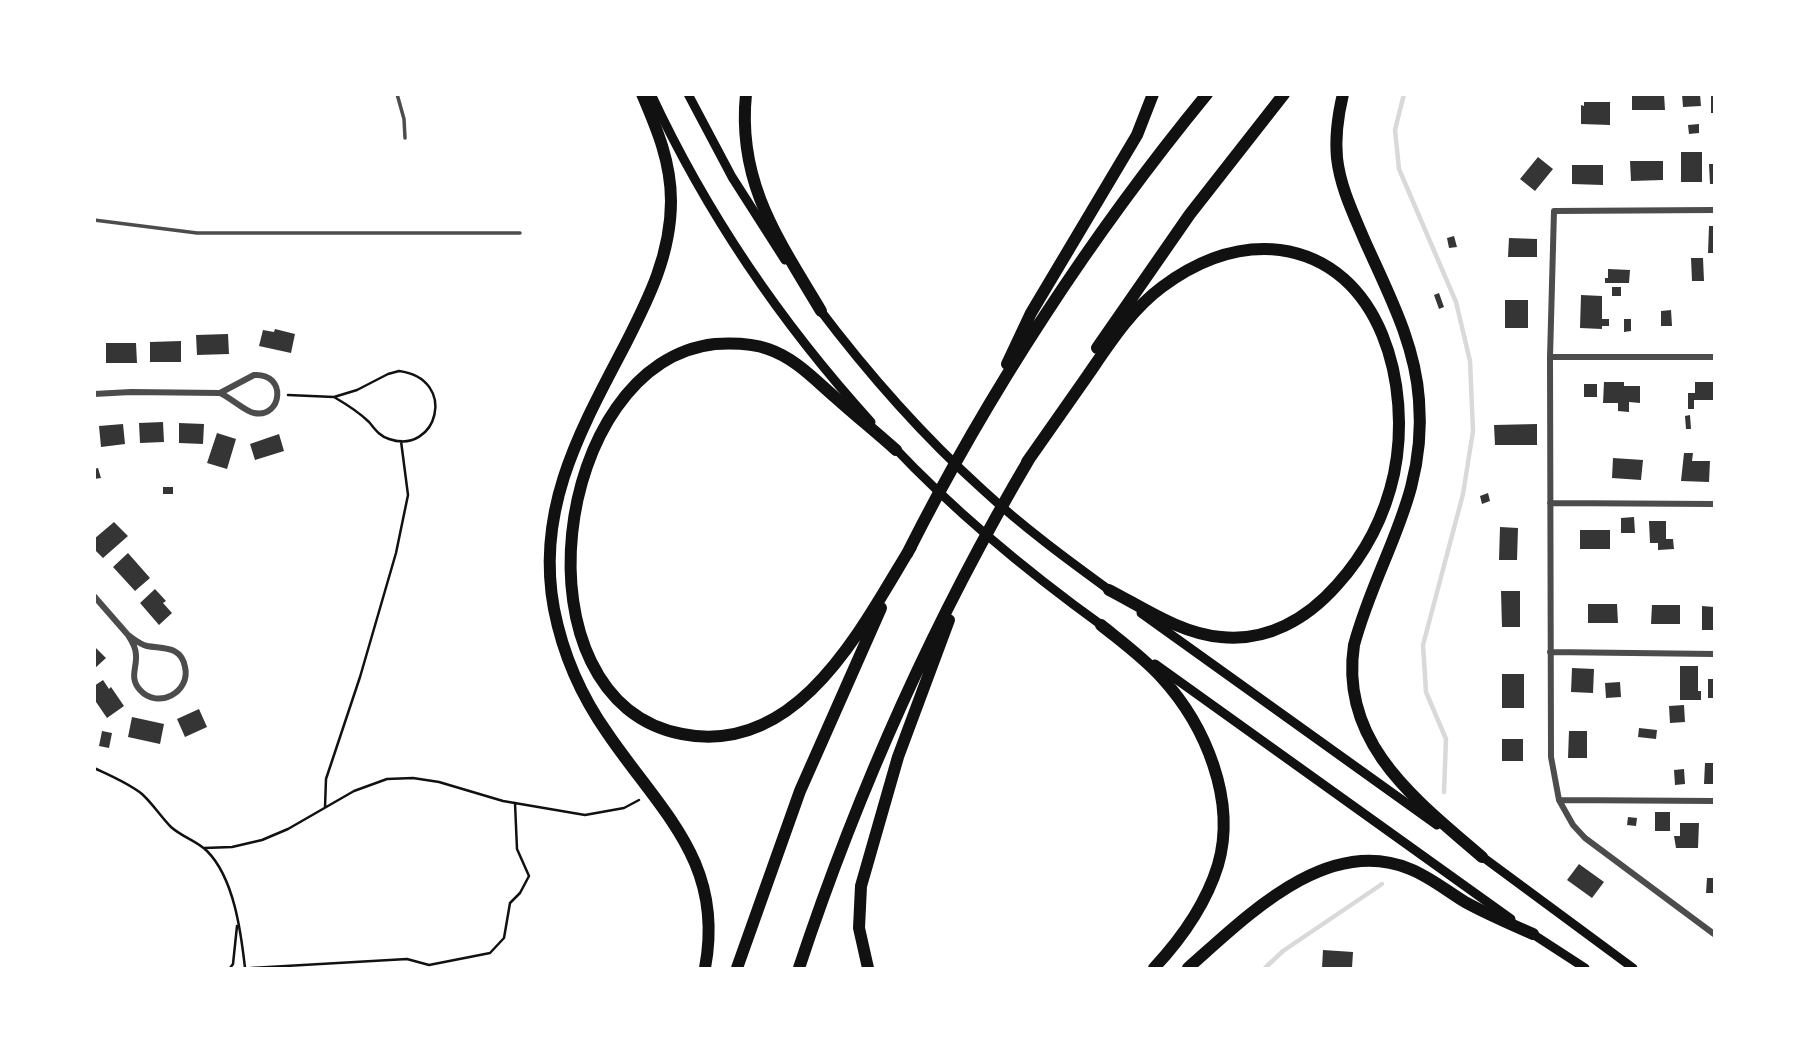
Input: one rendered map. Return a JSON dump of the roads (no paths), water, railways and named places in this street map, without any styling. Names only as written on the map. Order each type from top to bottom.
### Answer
[{"type":"highway","points":[[642,94],[661,138],[669,173],[671,198],[666,250],[652,292],[579,434],[566,466],[558,493],[550,552],[554,606],[573,673],[607,734],[682,837],[701,873],[709,911],[710,933],[705,968]]},
{"type":"highway","points":[[746,94],[746,149],[757,194],[776,235],[821,311]]},
{"type":"highway","points":[[988,407],[1031,313],[1131,146],[1153,94]]},
{"type":"highway","points":[[737,968],[780,842],[810,766],[858,656],[922,525],[988,407],[1045,317],[1106,228],[1207,94]]},
{"type":"highway","points":[[799,968],[872,772],[915,674],[966,573],[1026,464],[1098,346],[1158,258],[1284,94]]},
{"type":"highway","points":[[1343,94],[1336,144],[1341,179],[1354,216],[1408,341],[1417,379],[1420,418],[1418,458],[1410,494],[1354,645],[1351,670],[1354,696],[1368,736],[1398,781],[1482,857]]},
{"type":"highway","points":[[1026,464],[1135,312],[1161,287],[1198,264],[1252,249],[1287,251],[1305,256],[1337,273],[1364,299],[1381,330],[1392,365],[1398,402],[1399,436],[1394,474],[1379,519],[1362,552],[1340,581],[1317,605],[1293,622],[1266,633],[1237,638],[1209,636],[1185,628],[1110,590]]},
{"type":"highway","points":[[896,450],[799,366],[779,354],[752,345],[723,344],[695,348],[669,358],[646,373],[628,393],[601,435],[586,469],[572,538],[574,604],[593,666],[622,704],[645,721],[676,733],[727,736],[761,726],[812,691],[830,671],[874,608],[911,547]]},
{"type":"highway","points":[[868,968],[859,928],[861,886],[898,757],[966,573]]},
{"type":"highway","points":[[1101,625],[1148,664],[1179,699],[1204,740],[1219,788],[1223,836],[1215,874],[1199,910],[1170,951],[1154,968]]},
{"type":"highway","points":[[1188,968],[1278,893],[1322,871],[1360,862],[1386,862],[1413,870],[1465,902],[1533,934]]},
{"type":"main road","points":[[651,94],[703,193],[761,284],[826,370],[896,450],[996,542],[1101,625],[1347,804],[1585,968]]},
{"type":"main road","points":[[688,94],[746,200],[821,311],[907,414],[962,471],[1045,542],[1633,968]]},
{"type":"street","points":[[1714,209],[1554,211],[1550,357],[1551,757],[1559,800],[1573,825],[1585,838],[1714,934]]},
{"type":"street","points":[[1550,357],[1714,357]]},
{"type":"street","points":[[94,394],[220,393],[233,398],[247,410],[259,414],[271,409],[278,395],[272,380],[260,375],[248,378],[220,393]]},
{"type":"street","points":[[1550,503],[1714,505]]},
{"type":"street","points":[[94,596],[135,647],[137,657],[133,674],[139,690],[153,699],[162,699],[177,693],[186,677],[183,659],[169,648],[149,647],[128,635]]},
{"type":"street","points":[[1550,652],[1714,654]]},
{"type":"street","points":[[1559,800],[1714,801]]},
{"type":"lane","points":[[397,94],[404,119],[405,138]]},
{"type":"lane","points":[[94,220],[197,233],[520,233]]},
{"type":"waterway","points":[[1404,94],[1395,130],[1399,169],[1456,302],[1470,361],[1473,431],[1463,494],[1423,645],[1426,692],[1446,739],[1444,792]]},
{"type":"waterway","points":[[1265,968],[1283,951],[1382,884]]}]
